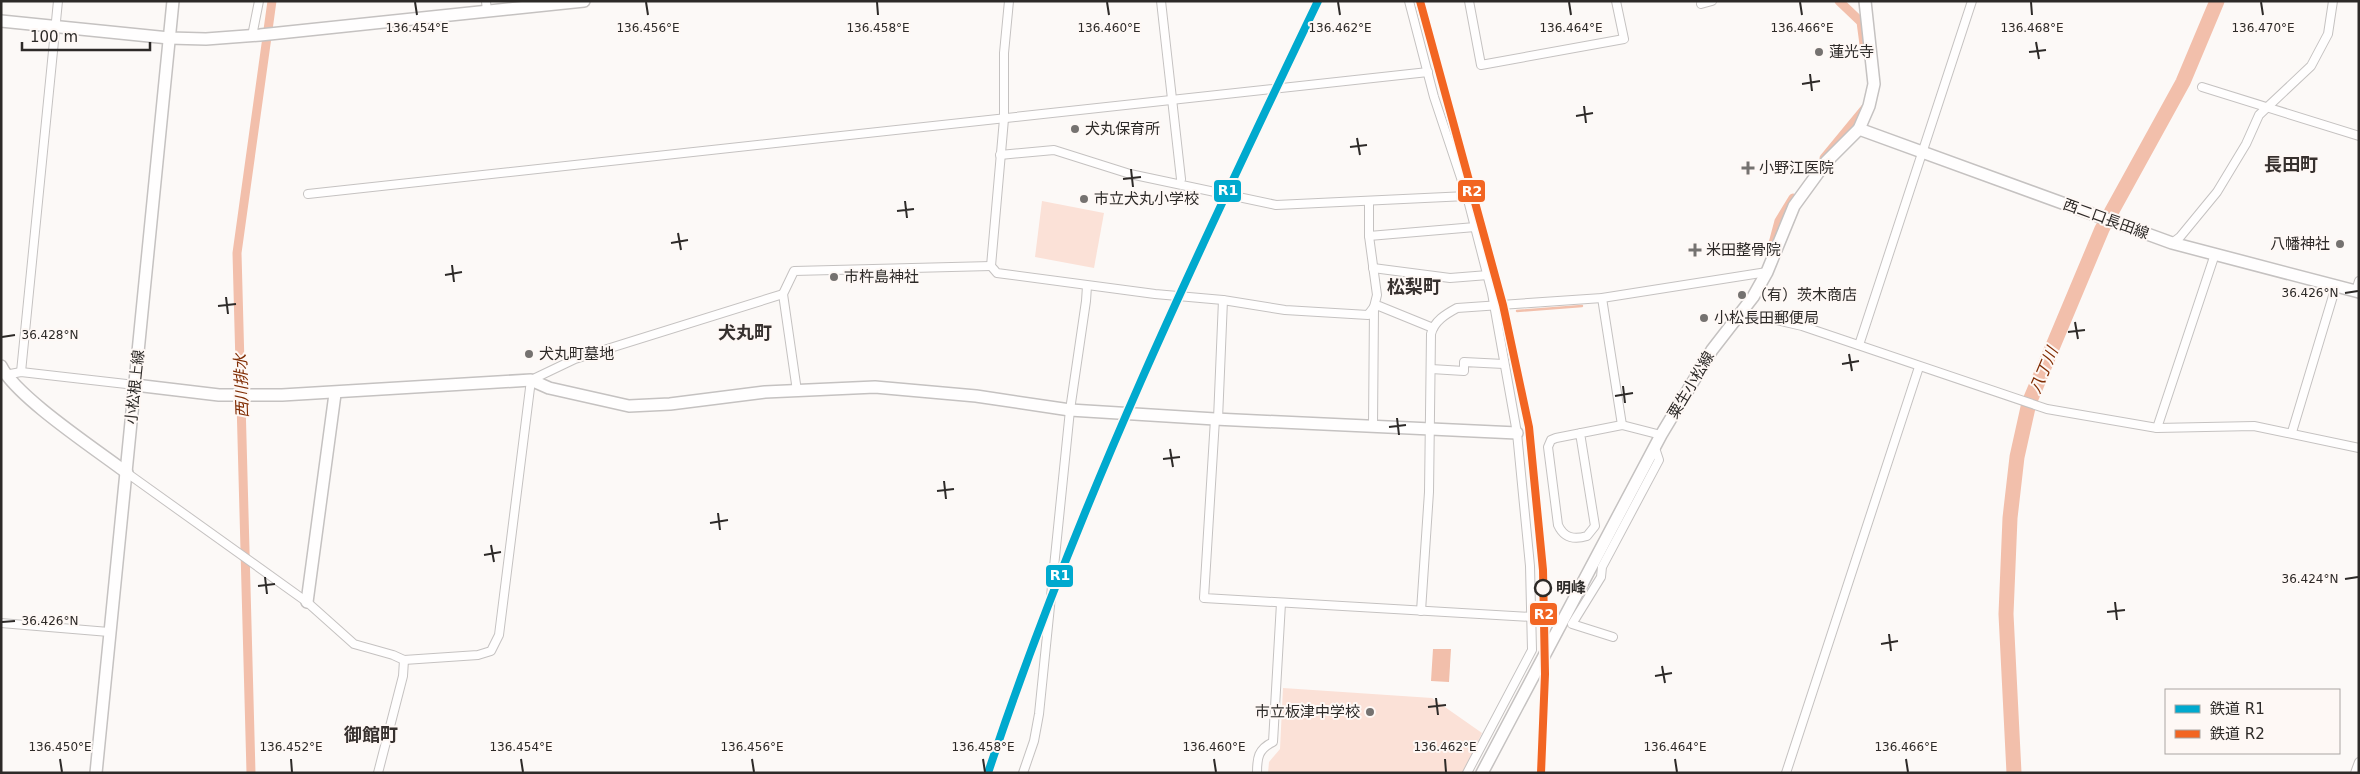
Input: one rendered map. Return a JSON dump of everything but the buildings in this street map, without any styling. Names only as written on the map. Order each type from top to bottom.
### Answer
[{"type":"street","points":[[21,372],[58,1]]},
{"type":"street","name":"小松根上線","points":[[96,773],[173,1]]},
{"type":"street","points":[[256,36],[259,1]]},
{"type":"street","points":[[1,22],[169,38],[256,36],[487,7],[584,1]]},
{"type":"street","points":[[1009,1],[1004,53],[1004,119],[991,266],[996,273],[1086,286],[1223,300],[1285,310],[1368,315],[1374,307],[1379,306],[1433,328]]},
{"type":"street","points":[[1161,1],[1174,100],[1181,179]]},
{"type":"street","points":[[1409,1],[1428,72],[1467,196],[1488,275],[1517,433],[1530,566],[1532,650],[1467,773]]},
{"type":"street","points":[[1469,1],[1481,65],[1624,39],[1616,1]]},
{"type":"street","points":[[1701,4],[1712,1]]},
{"type":"street","name":"粟生小松線","points":[[1482,773],[1661,435],[1712,350],[1741,312],[1767,272],[1794,206],[1826,162],[1859,129],[1869,106],[1874,84],[1865,1]]},
{"type":"street","points":[[1859,345],[1972,1]]},
{"type":"street","points":[[2172,243],[2180,237],[2217,192],[2246,144],[2259,115],[2311,66],[2328,34],[2333,1]]},
{"type":"street","points":[[308,194],[1428,72]]},
{"type":"street","points":[[2202,87],[2359,136]]},
{"type":"street","name":"西二口長田線","points":[[1859,129],[2172,243],[2336,286],[2358,288]]},
{"type":"street","points":[[1000,155],[1054,150],[1130,174],[1276,205],[1467,196]]},
{"type":"street","points":[[1369,201],[1369,236],[1376,295],[1374,307],[1373,426]]},
{"type":"street","points":[[1369,236],[1475,226]]},
{"type":"street","points":[[2157,428],[2215,254]]},
{"type":"street","points":[[796,390],[783,294],[794,271],[991,266]]},
{"type":"street","points":[[1373,268],[1450,278],[1488,275]]},
{"type":"street","points":[[1421,611],[1429,492],[1433,328],[1446,314],[1457,308],[1602,298],[1767,272]]},
{"type":"street","points":[[1023,773],[1034,741],[1039,714],[1070,410],[1086,301],[1086,286]]},
{"type":"street","points":[[2292,432],[2336,286]]},
{"type":"street","points":[[3,371],[219,395],[282,396],[335,394],[531,380],[575,359],[783,294]]},
{"type":"street","points":[[1602,298],[1622,426]]},
{"type":"street","points":[[1223,300],[1217,419],[1204,598],[1532,618]]},
{"type":"street","points":[[1741,312],[1802,326],[2047,409],[2157,428],[2254,426],[2292,432],[2359,448]]},
{"type":"street","points":[[1431,369],[1464,371],[1464,362],[1504,364]]},
{"type":"street","points":[[1786,773],[1920,367]]},
{"type":"street","points":[[3,371],[30,399],[127,473],[307,602],[354,644],[404,660],[478,655],[491,651],[499,635],[531,380]]},
{"type":"street","points":[[531,380],[549,388],[629,406],[796,390],[875,387],[966,395],[1070,410],[1517,433]]},
{"type":"street","points":[[307,602],[335,394]]},
{"type":"street","points":[[1580,433],[1595,526],[1587,536],[1572,539],[1565,536],[1558,525],[1548,447],[1552,440],[1580,433],[1622,426],[1661,435]]},
{"type":"street","points":[[1613,637],[1572,624],[1601,577],[1602,567],[1659,460],[1655,448]]},
{"type":"street","points":[[1257,773],[1258,756],[1263,747],[1273,742],[1280,603]]},
{"type":"street","points":[[1,623],[109,632]]},
{"type":"street","points":[[378,773],[403,676],[404,660]]},
{"type":"street","points":[[2355,773],[2359,762]]},
{"type":"shaded area","points":[[1042,201],[1104,213],[1094,268],[1035,257]]},
{"type":"shaded area","points":[[1433,649],[1451,649],[1449,682],[1431,681]]},
{"type":"shaded area","points":[[1283,688],[1432,698],[1482,733],[1463,773],[1268,773],[1269,762],[1280,749]]},
{"type":"waterway","name":"西川排水","points":[[251,773],[237,253],[272,1]]},
{"type":"waterway","points":[[1839,1],[1861,22],[1865,52]]},
{"type":"waterway","name":"八丁川","points":[[2014,773],[2006,614],[2010,518],[2017,457],[2029,403],[2102,229],[2183,82],[2217,1]]},
{"type":"waterway","points":[[1824,158],[1866,107]]},
{"type":"waterway","points":[[1771,251],[1779,221],[1793,198]]},
{"type":"waterway","points":[[1517,311],[1582,306]]},
{"type":"rail line","name":"R1","points":[[988,773],[1022,674],[1099,478],[1184,286],[1318,1]]},
{"type":"rail line","name":"R2","points":[[1420,1],[1503,305],[1529,427],[1543,570],[1545,674],[1541,773]]},
{"type":"place","name":"蓮光寺","points":[[1819,52]]},
{"type":"place","name":"犬丸保育所","points":[[1075,129]]},
{"type":"place","name":"小野江医院","points":[[1748,168]]},
{"type":"place","name":"市立犬丸小学校","points":[[1084,199]]},
{"type":"place","name":"八幡神社","points":[[2340,244]]},
{"type":"place","name":"米田整骨院","points":[[1695,250]]},
{"type":"place","name":"市杵島神社","points":[[834,277]]},
{"type":"place","name":"（有）茨木商店","points":[[1742,295]]},
{"type":"place","name":"小松長田郵便局","points":[[1704,318]]},
{"type":"place","name":"犬丸町墓地","points":[[529,354]]},
{"type":"place","name":"明峰","points":[[1543,588]]},
{"type":"place","name":"市立板津中学校","points":[[1370,712]]},
{"type":"district","name":"長田町","points":[[2291,165]]},
{"type":"district","name":"松梨町","points":[[1414,287]]},
{"type":"district","name":"犬丸町","points":[[745,333]]},
{"type":"district","name":"御館町","points":[[371,735]]}]
